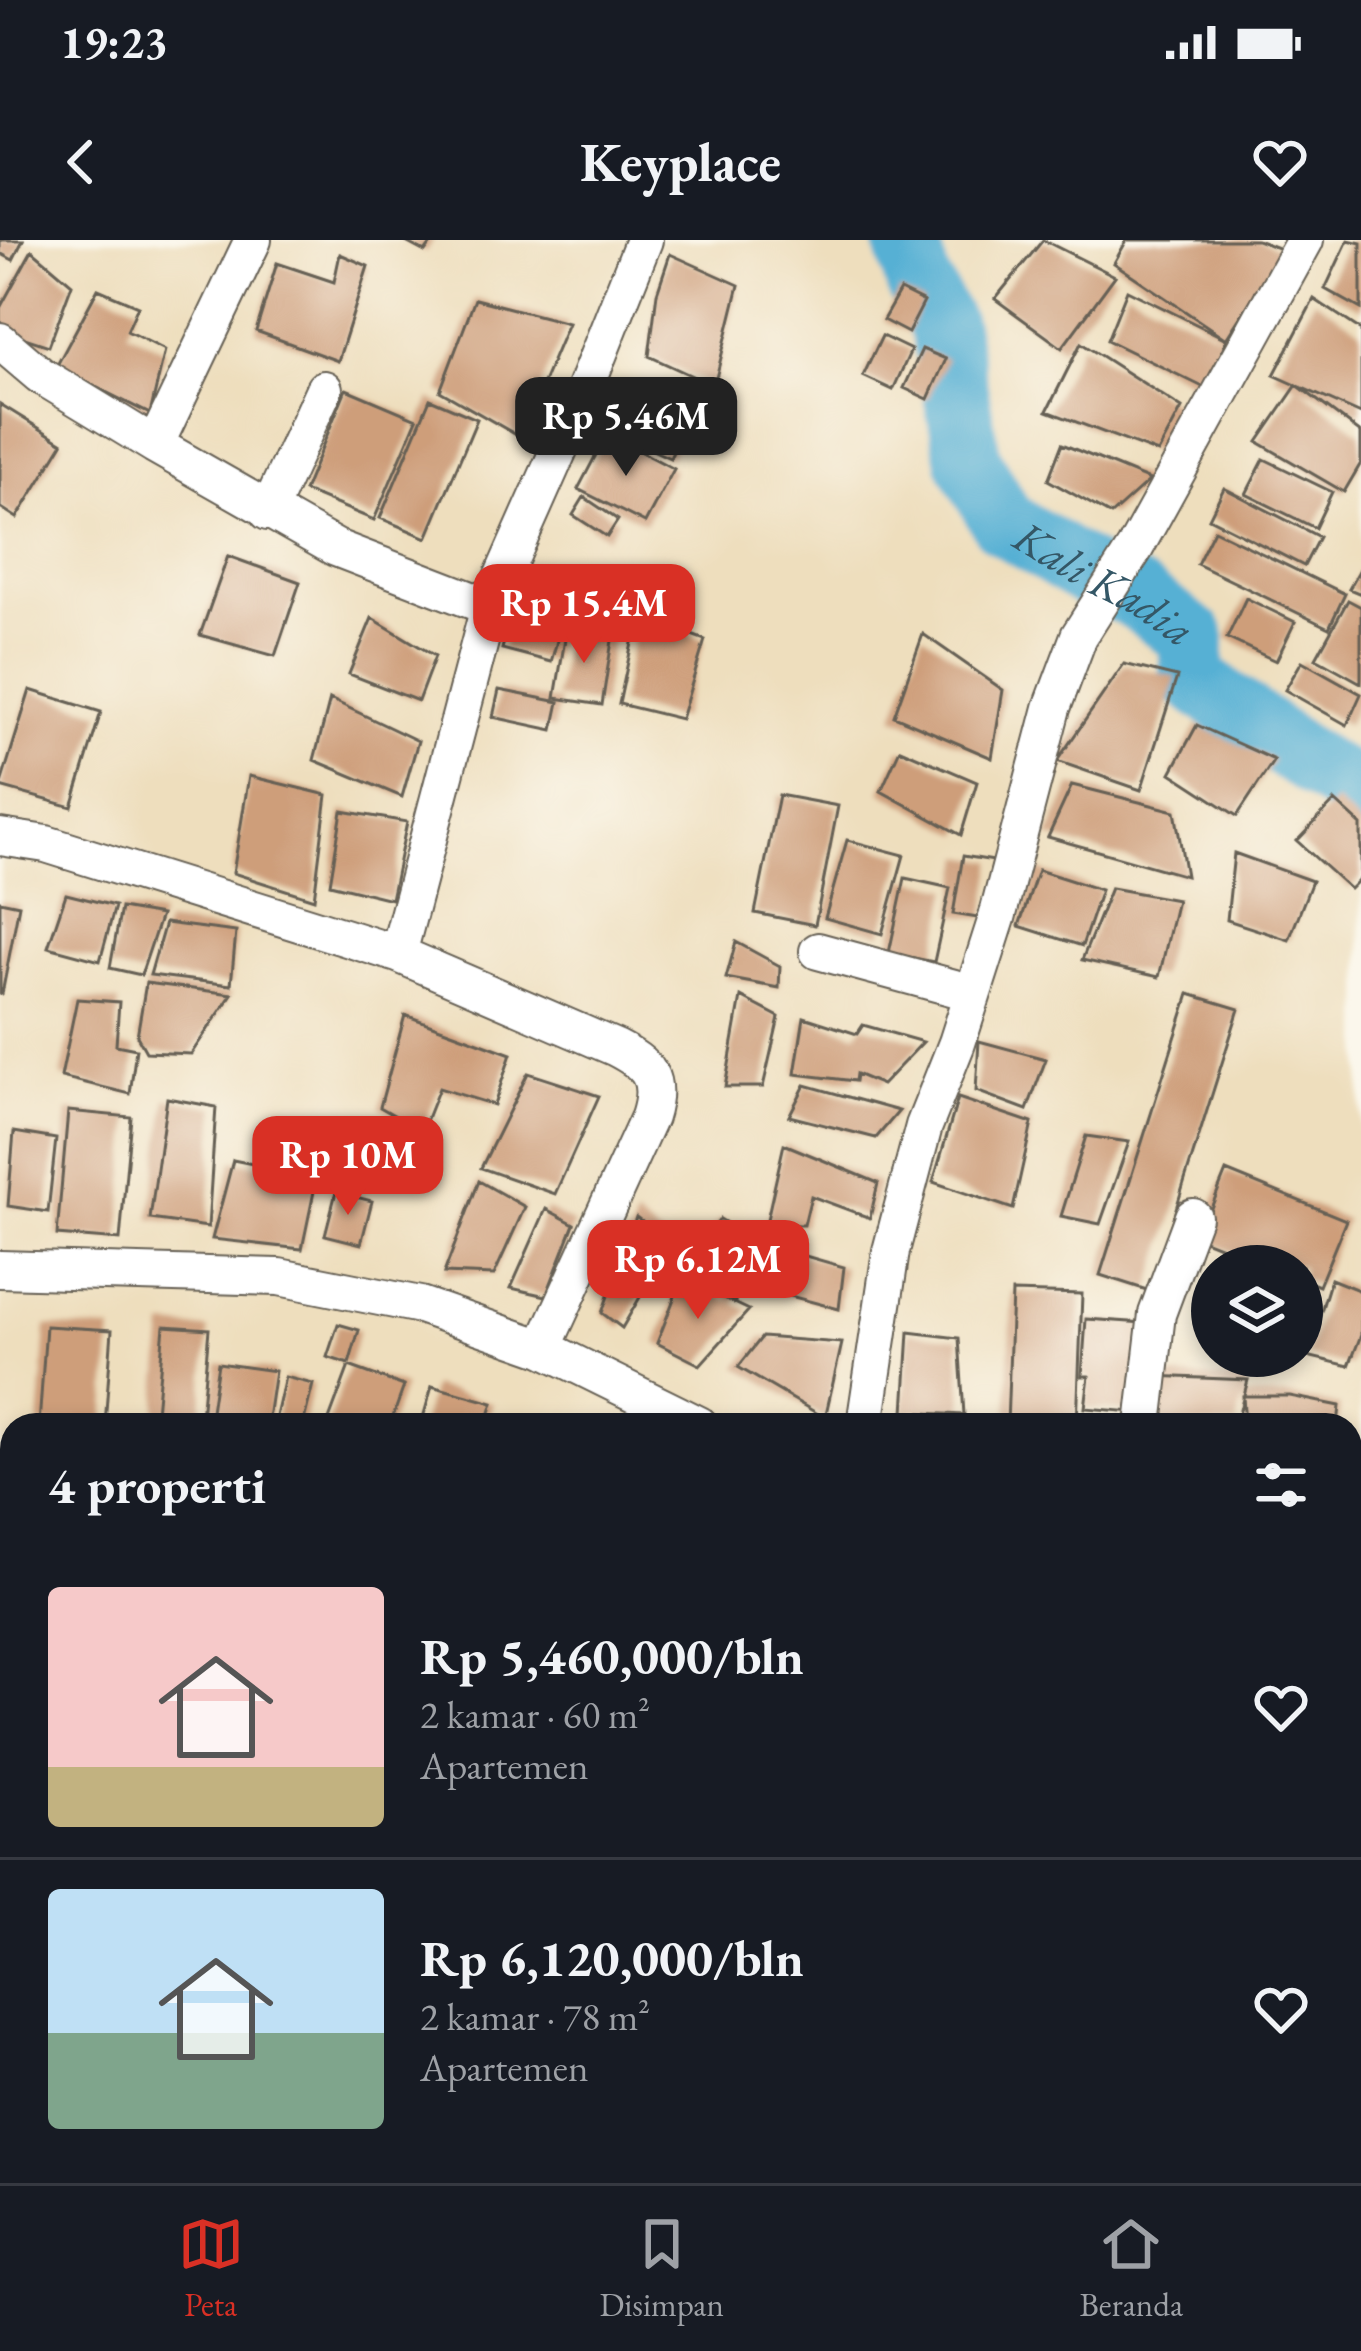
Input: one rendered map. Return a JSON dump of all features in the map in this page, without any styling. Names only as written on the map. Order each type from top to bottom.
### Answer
[{"type":"street","points":[[155,445],[254,240]]},
{"type":"street","points":[[398,954],[490,608],[644,240]]},
{"type":"street","points":[[868,1413],[891,1251],[924,1126],[997,918],[1052,708],[1079,636],[1136,548],[1305,240]]},
{"type":"street","points":[[0,341],[57,386],[268,512],[336,548],[490,608]]},
{"type":"street","points":[[268,512],[323,389]]},
{"type":"street","points":[[0,837],[46,844],[398,954],[644,1062],[654,1101],[649,1117],[543,1348]]},
{"type":"street","points":[[818,951],[973,992]]},
{"type":"street","points":[[1145,1413],[1157,1314],[1193,1217]]},
{"type":"street","points":[[0,1269],[279,1277],[420,1305],[543,1348],[675,1413]]},
{"type":"building","points":[[0,240],[23,240],[13,260],[0,253]]},
{"type":"building","points":[[402,240],[434,240],[425,252]]},
{"type":"building","points":[[1043,240],[1115,276],[1062,348],[995,299]]},
{"type":"building","points":[[1127,240],[1257,240],[1283,250],[1226,339],[1114,263]]},
{"type":"building","points":[[1348,240],[1361,243],[1361,309],[1325,289]]},
{"type":"building","points":[[32,250],[72,284],[49,346],[0,330],[0,308]]},
{"type":"building","points":[[340,254],[368,266],[338,361],[256,331],[277,263],[334,282]]},
{"type":"building","points":[[670,254],[739,285],[714,386],[649,356],[657,293]]},
{"type":"building","points":[[98,289],[138,306],[127,331],[165,350],[150,414],[56,367]]},
{"type":"building","points":[[900,290],[924,302],[908,333],[883,320]]},
{"type":"building","points":[[1127,290],[1226,339],[1209,390],[1107,340]]},
{"type":"building","points":[[475,299],[568,323],[520,437],[440,391]]},
{"type":"building","points":[[1314,299],[1361,330],[1361,414],[1274,375]]},
{"type":"building","points":[[882,336],[911,350],[893,390],[863,376]]},
{"type":"building","points":[[1081,343],[1182,408],[1158,453],[1047,411]]},
{"type":"building","points":[[922,349],[946,359],[928,399],[904,388]]},
{"type":"building","points":[[1297,385],[1361,433],[1361,463],[1344,492],[1258,442]]},
{"type":"building","points":[[346,389],[417,419],[374,520],[304,491]]},
{"type":"building","points":[[430,399],[477,419],[427,538],[380,518]]},
{"type":"building","points":[[0,404],[63,443],[17,518],[0,507]]},
{"type":"building","points":[[637,415],[681,435],[670,458],[626,438]]},
{"type":"building","points":[[607,434],[674,469],[645,523],[578,489]]},
{"type":"building","points":[[1062,444],[1150,480],[1111,515],[1048,480]]},
{"type":"building","points":[[1264,459],[1332,492],[1315,528],[1246,494]]},
{"type":"building","points":[[1224,488],[1319,537],[1304,566],[1209,518]]},
{"type":"building","points":[[584,497],[618,520],[607,537],[573,515]]},
{"type":"building","points":[[1214,530],[1345,594],[1329,628],[1197,564]]},
{"type":"building","points":[[228,556],[300,582],[275,656],[200,635]]},
{"type":"building","points":[[1361,567],[1361,594],[1349,589]]},
{"type":"building","points":[[1246,598],[1295,622],[1276,661],[1227,638]]},
{"type":"building","points":[[515,599],[565,613],[551,662],[502,649]]},
{"type":"building","points":[[1348,600],[1361,607],[1361,683],[1316,658]]},
{"type":"building","points":[[638,615],[705,640],[681,719],[619,704]]},
{"type":"building","points":[[372,618],[435,656],[418,701],[349,674]]},
{"type":"building","points":[[567,627],[613,634],[602,705],[555,698]]},
{"type":"building","points":[[923,634],[1003,690],[992,758],[894,716]]},
{"type":"building","points":[[1302,661],[1361,694],[1347,725],[1285,690]]},
{"type":"building","points":[[1124,664],[1177,677],[1141,790],[1057,761]]},
{"type":"building","points":[[30,690],[101,712],[72,807],[0,787]]},
{"type":"building","points":[[499,690],[559,702],[553,730],[493,717]]},
{"type":"building","points":[[330,699],[418,741],[402,797],[314,760]]},
{"type":"building","points":[[1197,725],[1274,760],[1237,816],[1171,773]]},
{"type":"building","points":[[900,749],[977,782],[961,835],[881,791]]},
{"type":"building","points":[[249,776],[327,795],[314,899],[233,873]]},
{"type":"building","points":[[1072,785],[1175,811],[1186,876],[1048,837]]},
{"type":"building","points":[[779,795],[838,806],[815,925],[755,913]]},
{"type":"building","points":[[1335,801],[1361,825],[1361,878],[1350,889],[1297,841]]},
{"type":"building","points":[[342,811],[407,822],[391,899],[330,884]]},
{"type":"building","points":[[847,840],[904,855],[882,934],[825,918]]},
{"type":"building","points":[[1234,853],[1312,881],[1289,940],[1227,920]]},
{"type":"building","points":[[963,856],[994,861],[984,919],[953,914]]},
{"type":"building","points":[[1038,870],[1101,890],[1082,946],[1019,926]]},
{"type":"building","points":[[905,878],[950,888],[934,962],[889,953]]},
{"type":"building","points":[[1111,888],[1177,900],[1159,977],[1082,960]]},
{"type":"building","points":[[66,894],[115,906],[100,961],[48,947]]},
{"type":"building","points":[[0,901],[19,905],[2,994],[0,994]]},
{"type":"building","points":[[121,908],[161,915],[141,975],[110,968]]},
{"type":"building","points":[[165,923],[236,932],[231,985],[150,975]]},
{"type":"building","points":[[736,942],[780,966],[779,988],[726,978]]},
{"type":"building","points":[[146,983],[232,994],[191,1054],[146,1052],[137,1036]]},
{"type":"building","points":[[1189,994],[1239,1009],[1150,1291],[1100,1275]]},
{"type":"building","points":[[741,997],[779,1017],[763,1087],[725,1087]]},
{"type":"building","points":[[77,999],[119,1002],[116,1045],[136,1049],[130,1094],[61,1077]]},
{"type":"building","points":[[405,1015],[511,1054],[494,1105],[439,1088],[422,1131],[380,1107]]},
{"type":"building","points":[[804,1017],[857,1034],[863,1025],[923,1042],[882,1085],[856,1074],[855,1081],[795,1074]]},
{"type":"building","points":[[979,1041],[1046,1059],[1027,1110],[976,1091]]},
{"type":"building","points":[[528,1073],[599,1096],[555,1194],[481,1168]]},
{"type":"building","points":[[805,1085],[899,1111],[876,1138],[789,1116]]},
{"type":"building","points":[[167,1098],[216,1107],[208,1227],[150,1219]]},
{"type":"building","points":[[958,1098],[1032,1123],[1013,1209],[933,1182]]},
{"type":"building","points":[[68,1111],[131,1117],[120,1240],[57,1235]]},
{"type":"building","points":[[14,1132],[56,1139],[48,1212],[8,1206]]},
{"type":"building","points":[[1086,1136],[1129,1142],[1100,1224],[1061,1216]]},
{"type":"building","points":[[784,1144],[878,1183],[870,1218],[811,1196],[804,1225],[766,1224]]},
{"type":"building","points":[[233,1160],[317,1177],[302,1249],[212,1239]]},
{"type":"building","points":[[1226,1171],[1346,1220],[1323,1276],[1323,1245],[1216,1245],[1199,1238]]},
{"type":"building","points":[[479,1181],[525,1207],[494,1275],[444,1273]]},
{"type":"building","points":[[336,1192],[372,1201],[361,1244],[325,1235]]},
{"type":"building","points":[[546,1209],[574,1224],[546,1296],[511,1288]]},
{"type":"building","points":[[636,1217],[671,1244],[622,1328],[602,1313]]},
{"type":"building","points":[[720,1219],[766,1247],[734,1303],[688,1264]]},
{"type":"building","points":[[781,1249],[844,1267],[839,1309],[775,1292]]},
{"type":"building","points":[[682,1278],[749,1310],[700,1365],[657,1343]]},
{"type":"building","points":[[1331,1279],[1361,1291],[1361,1335],[1349,1366],[1323,1360],[1323,1305]]},
{"type":"building","points":[[1012,1292],[1082,1294],[1077,1413],[1007,1413]]},
{"type":"building","points":[[1086,1319],[1144,1323],[1133,1412],[1085,1408],[1089,1376],[1082,1376]]},
{"type":"building","points":[[338,1324],[359,1330],[349,1364],[327,1357]]},
{"type":"building","points":[[46,1326],[112,1330],[106,1413],[40,1413]]},
{"type":"building","points":[[164,1326],[209,1329],[201,1413],[156,1413]]},
{"type":"building","points":[[909,1332],[959,1338],[964,1413],[904,1412]]},
{"type":"building","points":[[762,1337],[842,1343],[826,1413],[816,1413],[738,1367]]},
{"type":"building","points":[[218,1363],[275,1371],[269,1413],[211,1413]]},
{"type":"building","points":[[349,1366],[404,1386],[394,1413],[331,1413]]},
{"type":"building","points":[[1153,1376],[1248,1380],[1239,1413],[1158,1413]]},
{"type":"building","points":[[285,1377],[313,1384],[306,1413],[277,1413]]},
{"type":"building","points":[[432,1386],[493,1403],[490,1413],[424,1413]]},
{"type":"building","points":[[1243,1396],[1290,1396],[1340,1406],[1339,1413],[1244,1413]]},
{"type":"waterway","name":"Kali Kadia","points":[[906,240],[918,281],[943,327],[969,461],[1003,522],[1139,599],[1192,637],[1192,678],[1361,794]]}]
